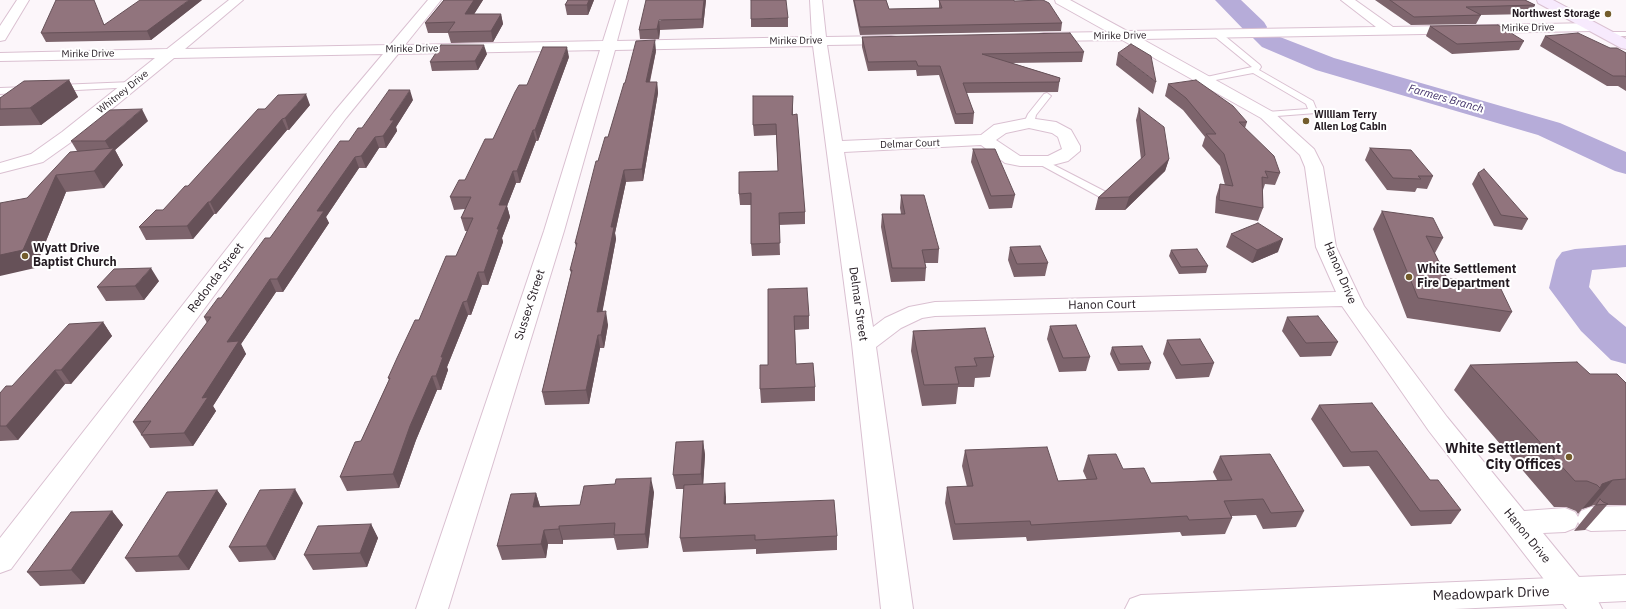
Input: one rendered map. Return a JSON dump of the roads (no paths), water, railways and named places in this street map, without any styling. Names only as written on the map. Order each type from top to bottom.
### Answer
[{"type":"main road","points":[[1544,0],[1626,45]]},
{"type":"street","points":[[0,37],[23,0]]},
{"type":"street","name":"Whitney Drive","points":[[0,168],[37,158],[68,136],[237,0]]},
{"type":"street","name":"Redonda Street","points":[[0,560],[340,115],[435,0]]},
{"type":"street","name":"Sussex Street","points":[[432,609],[554,231],[622,0]]},
{"type":"street","name":"Delmar Street","points":[[816,0],[819,41],[864,344],[897,609]]},
{"type":"street","name":"Hanon Drive","points":[[1061,0],[1123,36],[1267,115],[1308,153],[1314,167],[1326,247],[1349,299],[1438,424],[1578,600]]},
{"type":"street","points":[[1347,0],[1389,30]]},
{"type":"street","name":"Mirike Drive","points":[[1029,37],[1592,27]]},
{"type":"street","name":"Mirike Drive","points":[[0,57],[905,39]]},
{"type":"street","points":[[1029,123],[1050,126],[1058,129],[1065,134],[1072,151],[1062,157],[1042,162],[1020,161],[1011,159],[985,140],[1000,129],[1029,123]]},
{"type":"street","name":"Delmar Court","points":[[835,147],[985,140]]},
{"type":"street","name":"Hanon Court","points":[[864,344],[893,323],[917,312],[935,309],[1349,299]]},
{"type":"street","points":[[1517,523],[1626,518]]},
{"type":"street","name":"Meadowpark Drive","points":[[1141,609],[1578,600],[1626,588]]},
{"type":"lane","points":[[1217,34],[1252,62],[1257,67],[1254,70]]},
{"type":"lane","points":[[1606,34],[1626,34]]},
{"type":"lane","points":[[1205,80],[1254,70],[1310,103],[1313,111],[1267,115]]},
{"type":"lane","points":[[0,91],[132,85]]},
{"type":"lane","points":[[1029,123],[1032,114],[1047,96]]},
{"type":"lane","points":[[1042,162],[1102,194]]},
{"type":"waterway","name":"Farmers Branch","points":[[1227,0],[1255,27]]},
{"type":"waterway","name":"Farmers Branch","points":[[1265,37],[1271,42],[1325,64],[1549,129],[1626,164]]},
{"type":"waterway","name":"Farmers Branch","points":[[1626,256],[1575,260],[1569,288],[1595,322],[1626,350]]},
{"type":"place","name":"Northwest Storage","points":[[1608,14]]},
{"type":"place","name":"William Terry Allen Log Cabin","points":[[1306,121]]},
{"type":"place","name":"Wyatt Drive Baptist Church","points":[[25,256]]},
{"type":"place","name":"White Settlement Fire Department","points":[[1409,277]]},
{"type":"place","name":"White Settlement City Offices","points":[[1569,457]]}]
